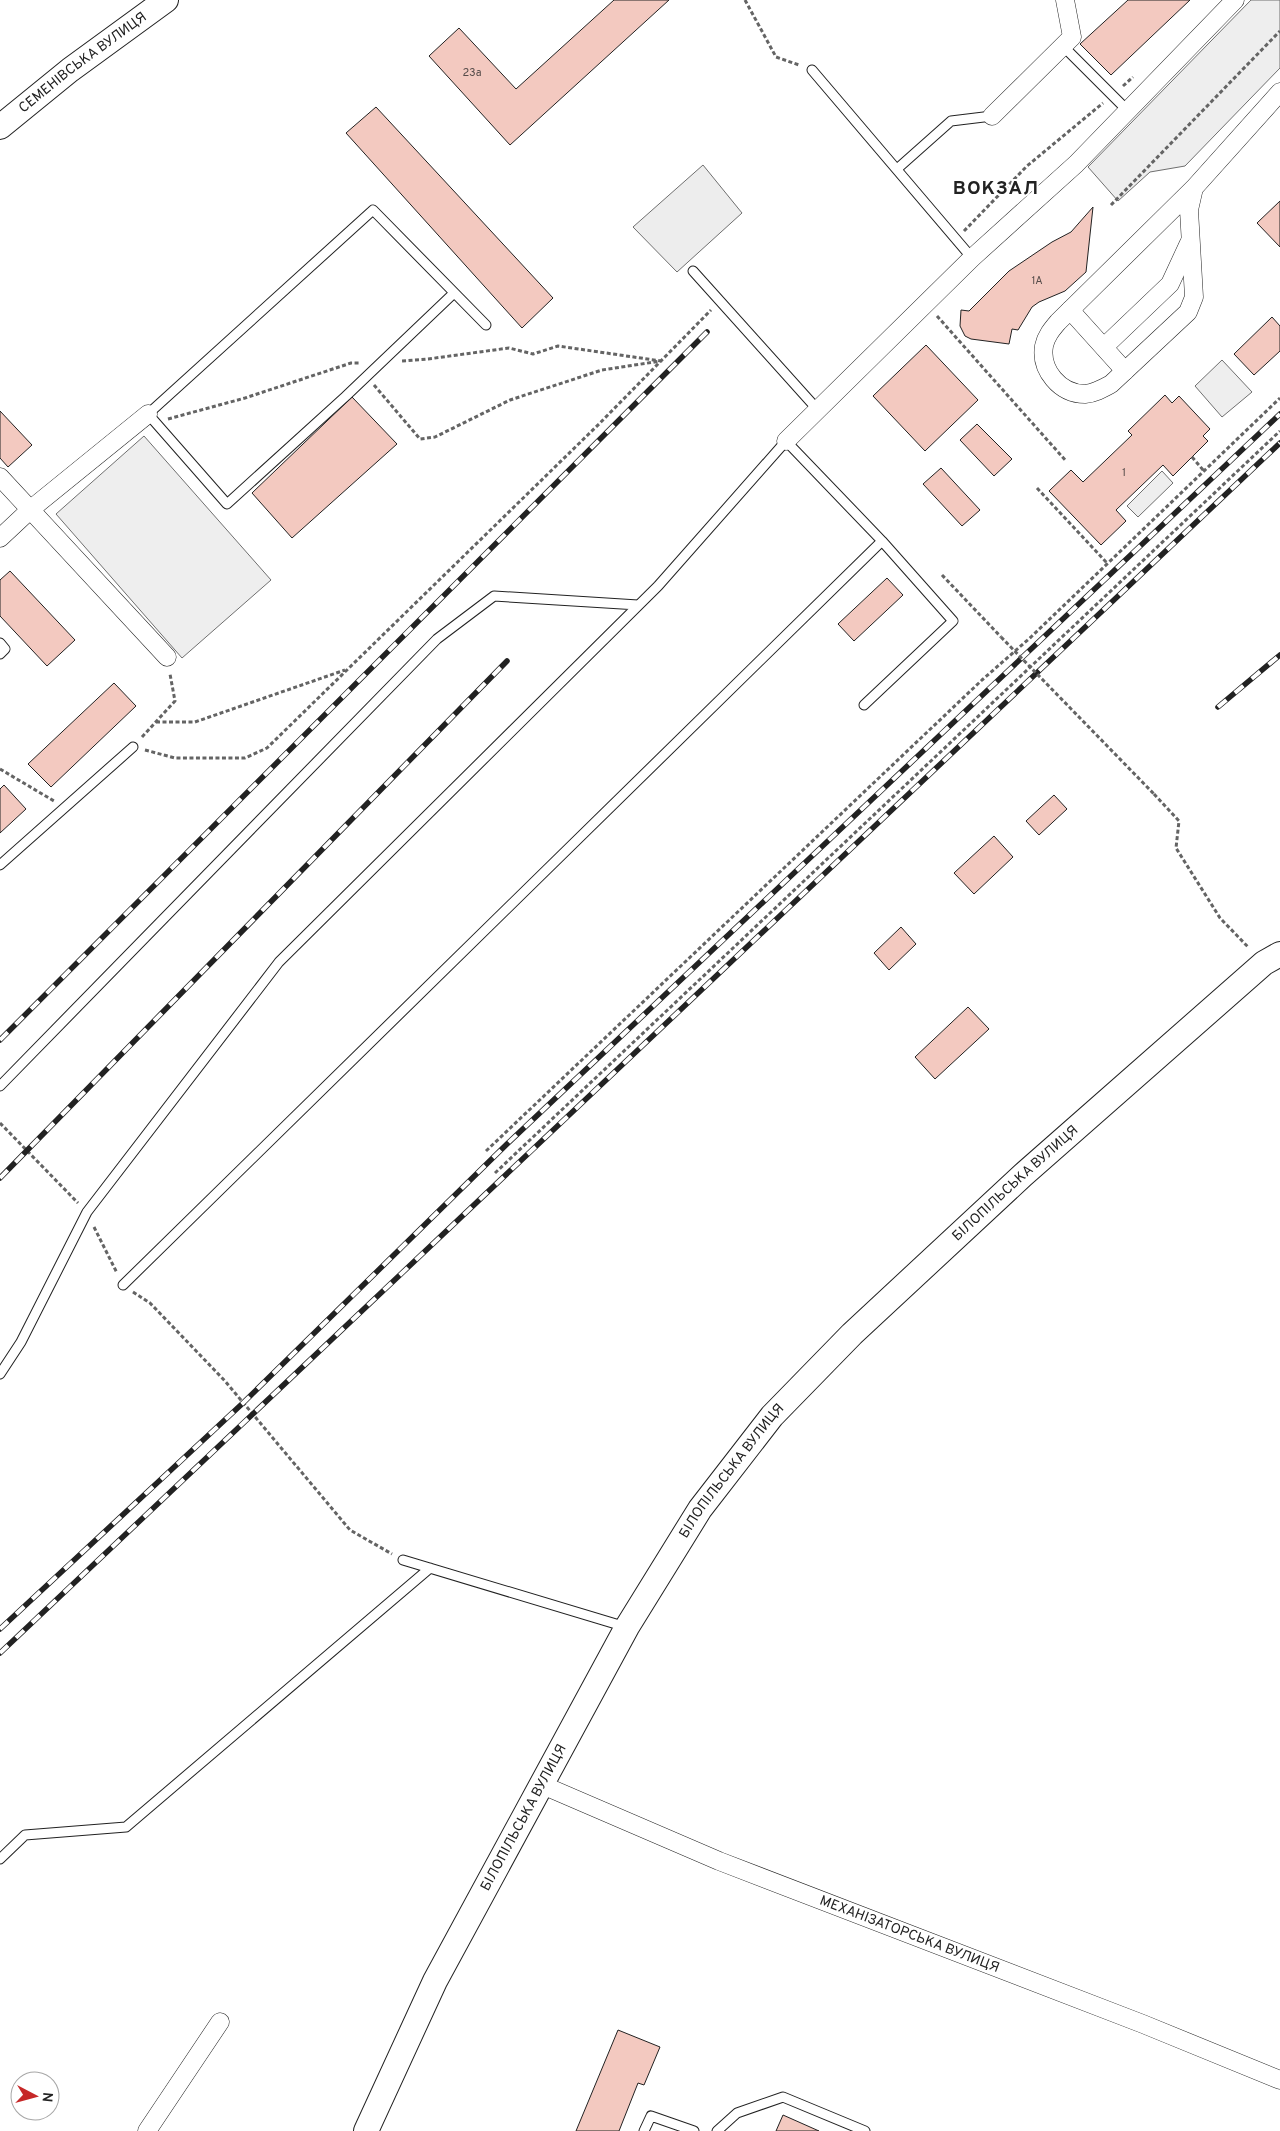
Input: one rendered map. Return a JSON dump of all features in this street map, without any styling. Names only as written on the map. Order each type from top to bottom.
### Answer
[{"type":"main road","name":"СЕМЕНІВСЬКА ВУЛИЦЯ","points":[[0,127],[70,70],[166,0]]},
{"type":"main road","name":"БІЛОПІЛЬСЬКА ВУЛИЦЯ","points":[[366,2131],[435,1981],[540,1784],[627,1627],[700,1510],[772,1416],[852,1334],[1023,1175],[1272,958]]},
{"type":"street","points":[[992,116],[1072,37],[1065,0]]},
{"type":"street","points":[[786,441],[972,258],[1076,164],[1236,0]]},
{"type":"street","points":[[1194,188],[1189,210],[1194,290],[1192,305],[1188,312],[1125,371],[1110,384],[1098,391],[1084,394],[1070,391],[1058,384],[1049,373],[1044,360],[1044,346],[1049,333],[1194,188],[1280,92]]},
{"type":"street","points":[[1104,348],[1170,284],[1181,263],[1191,236]]},
{"type":"street","points":[[1070,310],[1125,371]]},
{"type":"street","points":[[0,538],[32,509],[152,418]]},
{"type":"street","points":[[0,477],[32,509],[168,657]]},
{"type":"street","name":"МЕХАНІЗАТОРСЬКА ВУЛИЦЯ","points":[[540,1784],[719,1860],[1134,2021],[1280,2080]]},
{"type":"street","points":[[147,2131],[220,2022]]},
{"type":"lane","points":[[1063,46],[1128,111]]},
{"type":"lane","points":[[812,70],[972,258]]},
{"type":"lane","points":[[897,169],[951,121],[992,116]]},
{"type":"lane","points":[[454,292],[382,362],[227,504],[152,418],[373,210],[454,292],[486,325]]},
{"type":"lane","points":[[693,271],[817,409]]},
{"type":"lane","points":[[0,1374],[21,1342],[87,1212],[279,962],[638,606],[786,441],[882,541],[953,621],[864,705]]},
{"type":"lane","points":[[123,1285],[882,541]]},
{"type":"lane","points":[[0,1086],[437,639],[494,596],[638,606]]},
{"type":"lane","points":[[0,643],[5,649],[0,654]]},
{"type":"lane","points":[[0,865],[133,747]]},
{"type":"lane","points":[[404,1560],[627,1627]]},
{"type":"lane","points":[[0,1860],[25,1835],[126,1826],[430,1568]]},
{"type":"lane","points":[[717,2131],[737,2112],[783,2096],[865,2131]]},
{"type":"lane","points":[[644,2131],[651,2116],[694,2131]]},
{"type":"path","points":[[745,0],[776,57],[812,70]]},
{"type":"path","points":[[1111,205],[1280,31]]},
{"type":"path","points":[[958,242],[962,233],[1027,166],[1113,95],[1133,76]]},
{"type":"path","points":[[168,657],[175,701],[133,747],[175,758],[245,758],[267,748],[720,301]]},
{"type":"path","points":[[926,303],[1066,461]]},
{"type":"path","points":[[152,418],[245,398],[351,363],[428,360],[509,348],[533,354],[558,346],[661,361]]},
{"type":"path","points":[[366,376],[420,439],[435,437],[510,400],[602,370],[661,361]]},
{"type":"path","points":[[486,1152],[1280,398]]},
{"type":"path","points":[[495,1173],[1280,431]]},
{"type":"path","points":[[1192,457],[1204,471]]},
{"type":"path","points":[[1037,488],[1107,564]]},
{"type":"path","points":[[942,575],[1179,821],[1176,848],[1220,918],[1272,958]]},
{"type":"path","points":[[156,722],[195,722],[348,668]]},
{"type":"path","points":[[0,769],[65,808]]},
{"type":"path","points":[[0,1123],[87,1212],[123,1285],[150,1303],[225,1382],[350,1530],[404,1560]]},
{"type":"shaded area","points":[[1251,0],[1280,0],[1280,68],[1185,166],[1150,172],[1118,201],[1088,167]]},
{"type":"shaded area","points":[[703,165],[742,213],[677,272],[633,227]]},
{"type":"shaded area","points":[[1222,360],[1252,392],[1222,417],[1195,386]]},
{"type":"shaded area","points":[[144,436],[271,580],[182,658],[56,514]]},
{"type":"shaded area","points":[[1162,471],[1173,483],[1138,517],[1127,506]]},
{"type":"building","points":[[614,0],[669,0],[510,145],[429,56],[459,28],[516,89]]},
{"type":"building","points":[[1128,0],[1190,0],[1111,75],[1080,44]]},
{"type":"building","points":[[376,107],[553,298],[522,328],[346,133]]},
{"type":"building","points":[[1280,201],[1280,247],[1257,223]]},
{"type":"building","points":[[1093,207],[1086,272],[1065,291],[1032,307],[1018,330],[1012,329],[1009,344],[971,339],[965,336],[960,326],[961,310],[969,311],[1009,271],[1052,242],[1071,232]]},
{"type":"building","points":[[1272,317],[1280,326],[1280,351],[1254,375],[1234,354]]},
{"type":"building","points":[[926,345],[978,400],[925,451],[873,396]]},
{"type":"building","points":[[1165,395],[1172,403],[1179,396],[1210,429],[1203,436],[1208,441],[1173,476],[1163,465],[1116,510],[1126,521],[1101,545],[1049,491],[1071,470],[1083,482],[1132,435],[1128,431]]},
{"type":"building","points":[[352,397],[397,444],[292,538],[252,493]]},
{"type":"building","points":[[0,411],[32,445],[8,467],[0,458]]},
{"type":"building","points":[[977,424],[1012,459],[994,476],[960,440]]},
{"type":"building","points":[[941,468],[980,510],[962,526],[923,484]]},
{"type":"building","points":[[10,571],[75,640],[47,666],[0,616],[0,580]]},
{"type":"building","points":[[887,578],[903,595],[854,641],[838,624]]},
{"type":"building","points":[[114,683],[136,706],[51,787],[28,764]]},
{"type":"building","points":[[4,785],[26,809],[0,833],[0,789]]},
{"type":"building","points":[[1054,795],[1067,809],[1039,835],[1026,821]]},
{"type":"building","points":[[994,836],[1013,857],[974,894],[954,873]]},
{"type":"building","points":[[901,927],[916,944],[889,970],[874,953]]},
{"type":"building","points":[[968,1007],[989,1029],[935,1079],[915,1057]]},
{"type":"building","points":[[618,2030],[660,2047],[644,2085],[638,2083],[619,2131],[576,2131]]},
{"type":"building","points":[[783,2115],[819,2131],[776,2131]]},
{"type":"railway","points":[[0,1040],[707,332]]},
{"type":"railway","points":[[0,1629],[243,1403],[507,1144],[1280,414]]},
{"type":"railway","points":[[0,1653],[1280,443]]},
{"type":"railway","points":[[1218,707],[1280,655]]},
{"type":"railway","points":[[0,1178],[507,661]]},
{"type":"district","name":"ВОКЗАЛ","points":[[996,189]]}]
